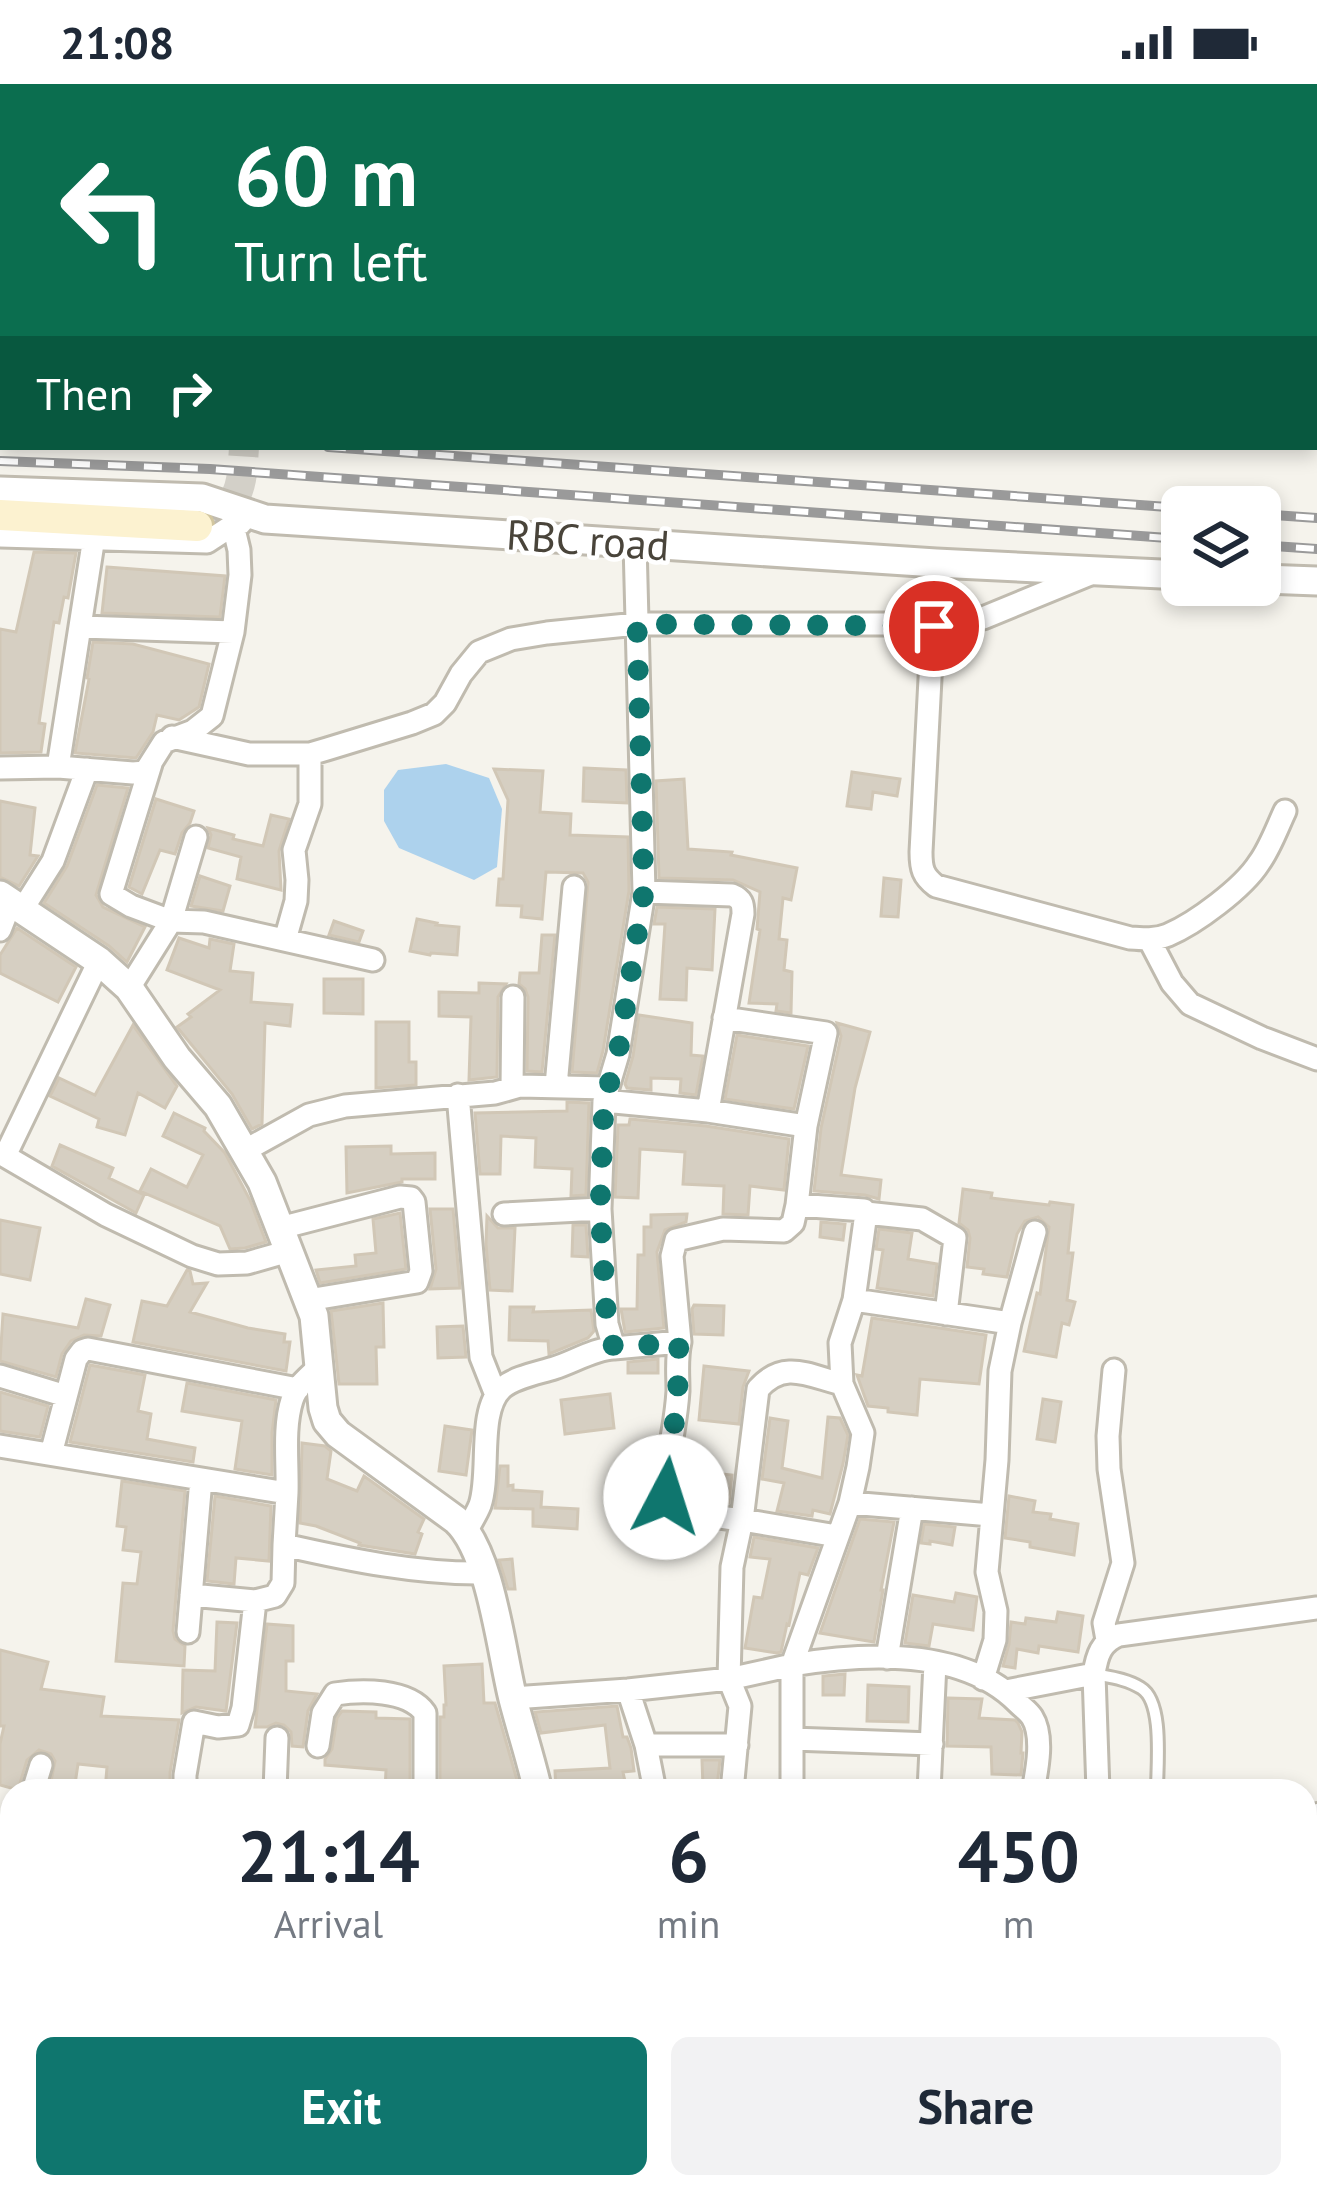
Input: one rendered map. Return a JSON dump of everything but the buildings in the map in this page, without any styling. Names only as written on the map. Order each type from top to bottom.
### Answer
[{"type":"main road","points":[[0,515],[196,526]]},
{"type":"street","points":[[0,491],[202,498],[266,519]]},
{"type":"street","name":"RBC road","points":[[0,536],[207,542],[233,525],[266,519],[1161,574]]},
{"type":"street","points":[[233,525],[240,574],[233,632],[212,716],[194,731],[164,742],[155,752],[111,894],[171,921],[204,922],[374,960]]},
{"type":"street","points":[[58,767],[94,537]]},
{"type":"street","points":[[614,1348],[607,1324],[600,1209],[606,1095],[625,1021],[644,892],[635,544]]},
{"type":"street","points":[[936,563],[921,852],[925,878],[936,886],[1130,938],[1149,939],[1201,915],[1236,888],[1259,864],[1285,811]]},
{"type":"street","points":[[172,737],[249,754],[310,754],[434,713],[478,652],[511,639],[637,624],[959,625],[1095,572]]},
{"type":"street","points":[[1281,580],[1317,581]]},
{"type":"street","points":[[81,627],[233,632]]},
{"type":"street","points":[[285,940],[296,901],[295,850],[310,804],[310,754]]},
{"type":"street","points":[[0,768],[133,773],[145,772],[151,764]]},
{"type":"street","points":[[0,931],[11,902],[53,861],[87,769]]},
{"type":"street","points":[[129,988],[171,921],[196,837]]},
{"type":"street","points":[[556,1086],[574,887]]},
{"type":"street","points":[[644,892],[739,898],[743,914],[708,1112]]},
{"type":"street","points":[[11,902],[100,961],[129,988],[177,1058],[218,1106],[262,1182],[308,1300],[316,1331],[308,1378],[292,1399],[280,1591],[255,1601],[190,1595]]},
{"type":"street","points":[[1149,939],[1172,983],[1190,1004],[1317,1059]]},
{"type":"street","points":[[100,961],[2,1154],[106,1215],[218,1264],[247,1263],[285,1239],[400,1197],[411,1198],[421,1271],[417,1282],[308,1300]]},
{"type":"street","points":[[512,1088],[513,997]]},
{"type":"street","points":[[724,1018],[826,1033],[806,1126],[795,1218],[788,1230],[723,1229],[676,1240],[672,1256],[680,1342],[678,1388],[662,1487],[674,1504],[701,1514],[837,1536]]},
{"type":"street","points":[[244,1151],[309,1115],[346,1106],[556,1086],[806,1126]]},
{"type":"street","points":[[458,1095],[481,1357],[496,1395]]},
{"type":"street","points":[[797,1205],[922,1219],[956,1238],[946,1314]]},
{"type":"street","points":[[504,1214],[600,1209]]},
{"type":"street","points":[[792,1779],[792,1665],[850,1503],[863,1433],[842,1384],[840,1343],[854,1300],[866,1214]]},
{"type":"street","points":[[983,1679],[995,1640],[996,1611],[987,1572],[1000,1372],[1036,1232]]},
{"type":"street","points":[[854,1300],[1010,1323]]},
{"type":"street","points":[[466,1530],[480,1506],[496,1395],[510,1383],[600,1348],[680,1342]]},
{"type":"street","points":[[51,1454],[76,1359],[88,1349],[308,1378]]},
{"type":"street","points":[[1108,1640],[1104,1623],[1123,1564],[1109,1468],[1114,1370]]},
{"type":"street","points":[[733,1779],[740,1706],[729,1679],[732,1567],[758,1389],[776,1372],[788,1371],[842,1384]]},
{"type":"street","points":[[0,1376],[66,1396]]},
{"type":"street","points":[[308,1378],[338,1434],[466,1530],[484,1573],[535,1779]]},
{"type":"street","points":[[0,1446],[287,1493]]},
{"type":"street","points":[[188,1632],[200,1480]]},
{"type":"street","points":[[850,1503],[991,1514]]},
{"type":"street","points":[[887,1658],[912,1508]]},
{"type":"street","points":[[284,1545],[443,1574],[484,1573]]},
{"type":"street","points":[[184,1779],[194,1722],[238,1725],[255,1601]]},
{"type":"street","points":[[1098,1779],[1094,1674],[1096,1658],[1108,1640],[1317,1608]]},
{"type":"street","points":[[513,1698],[729,1679],[831,1659],[935,1663],[1006,1691],[1034,1718],[1040,1758],[1036,1779]]},
{"type":"street","points":[[930,1779],[935,1663]]},
{"type":"street","points":[[1006,1691],[1094,1674]]},
{"type":"street","points":[[628,1690],[653,1779]]},
{"type":"street","points":[[317,1745],[323,1713],[335,1694],[366,1692],[410,1700],[425,1713],[425,1779]]},
{"type":"street","points":[[275,1779],[277,1738]]},
{"type":"street","points":[[792,1739],[932,1744]]},
{"type":"street","points":[[646,1744],[737,1745]]},
{"type":"street","points":[[37,1779],[41,1765]]},
{"type":"lane","points":[[1094,1674],[1128,1682],[1152,1697],[1157,1779]]},
{"type":"water","points":[[446,764],[489,778],[502,809],[497,867],[474,880],[399,848],[384,821],[384,790],[398,770]]},
{"type":"tunnel","points":[[197,526],[236,496],[244,450]]},
{"type":"railway","points":[[370,450],[1161,506]]},
{"type":"railway","points":[[0,461],[210,469],[1161,537]]},
{"type":"railway","points":[[1281,515],[1317,518]]},
{"type":"railway","points":[[1281,546],[1317,549]]},
{"type":"route","points":[[666,1497],[662,1487],[674,1426],[680,1342],[614,1348],[607,1324],[600,1209],[604,1102],[628,1004],[644,892],[637,624],[934,626]]}]
